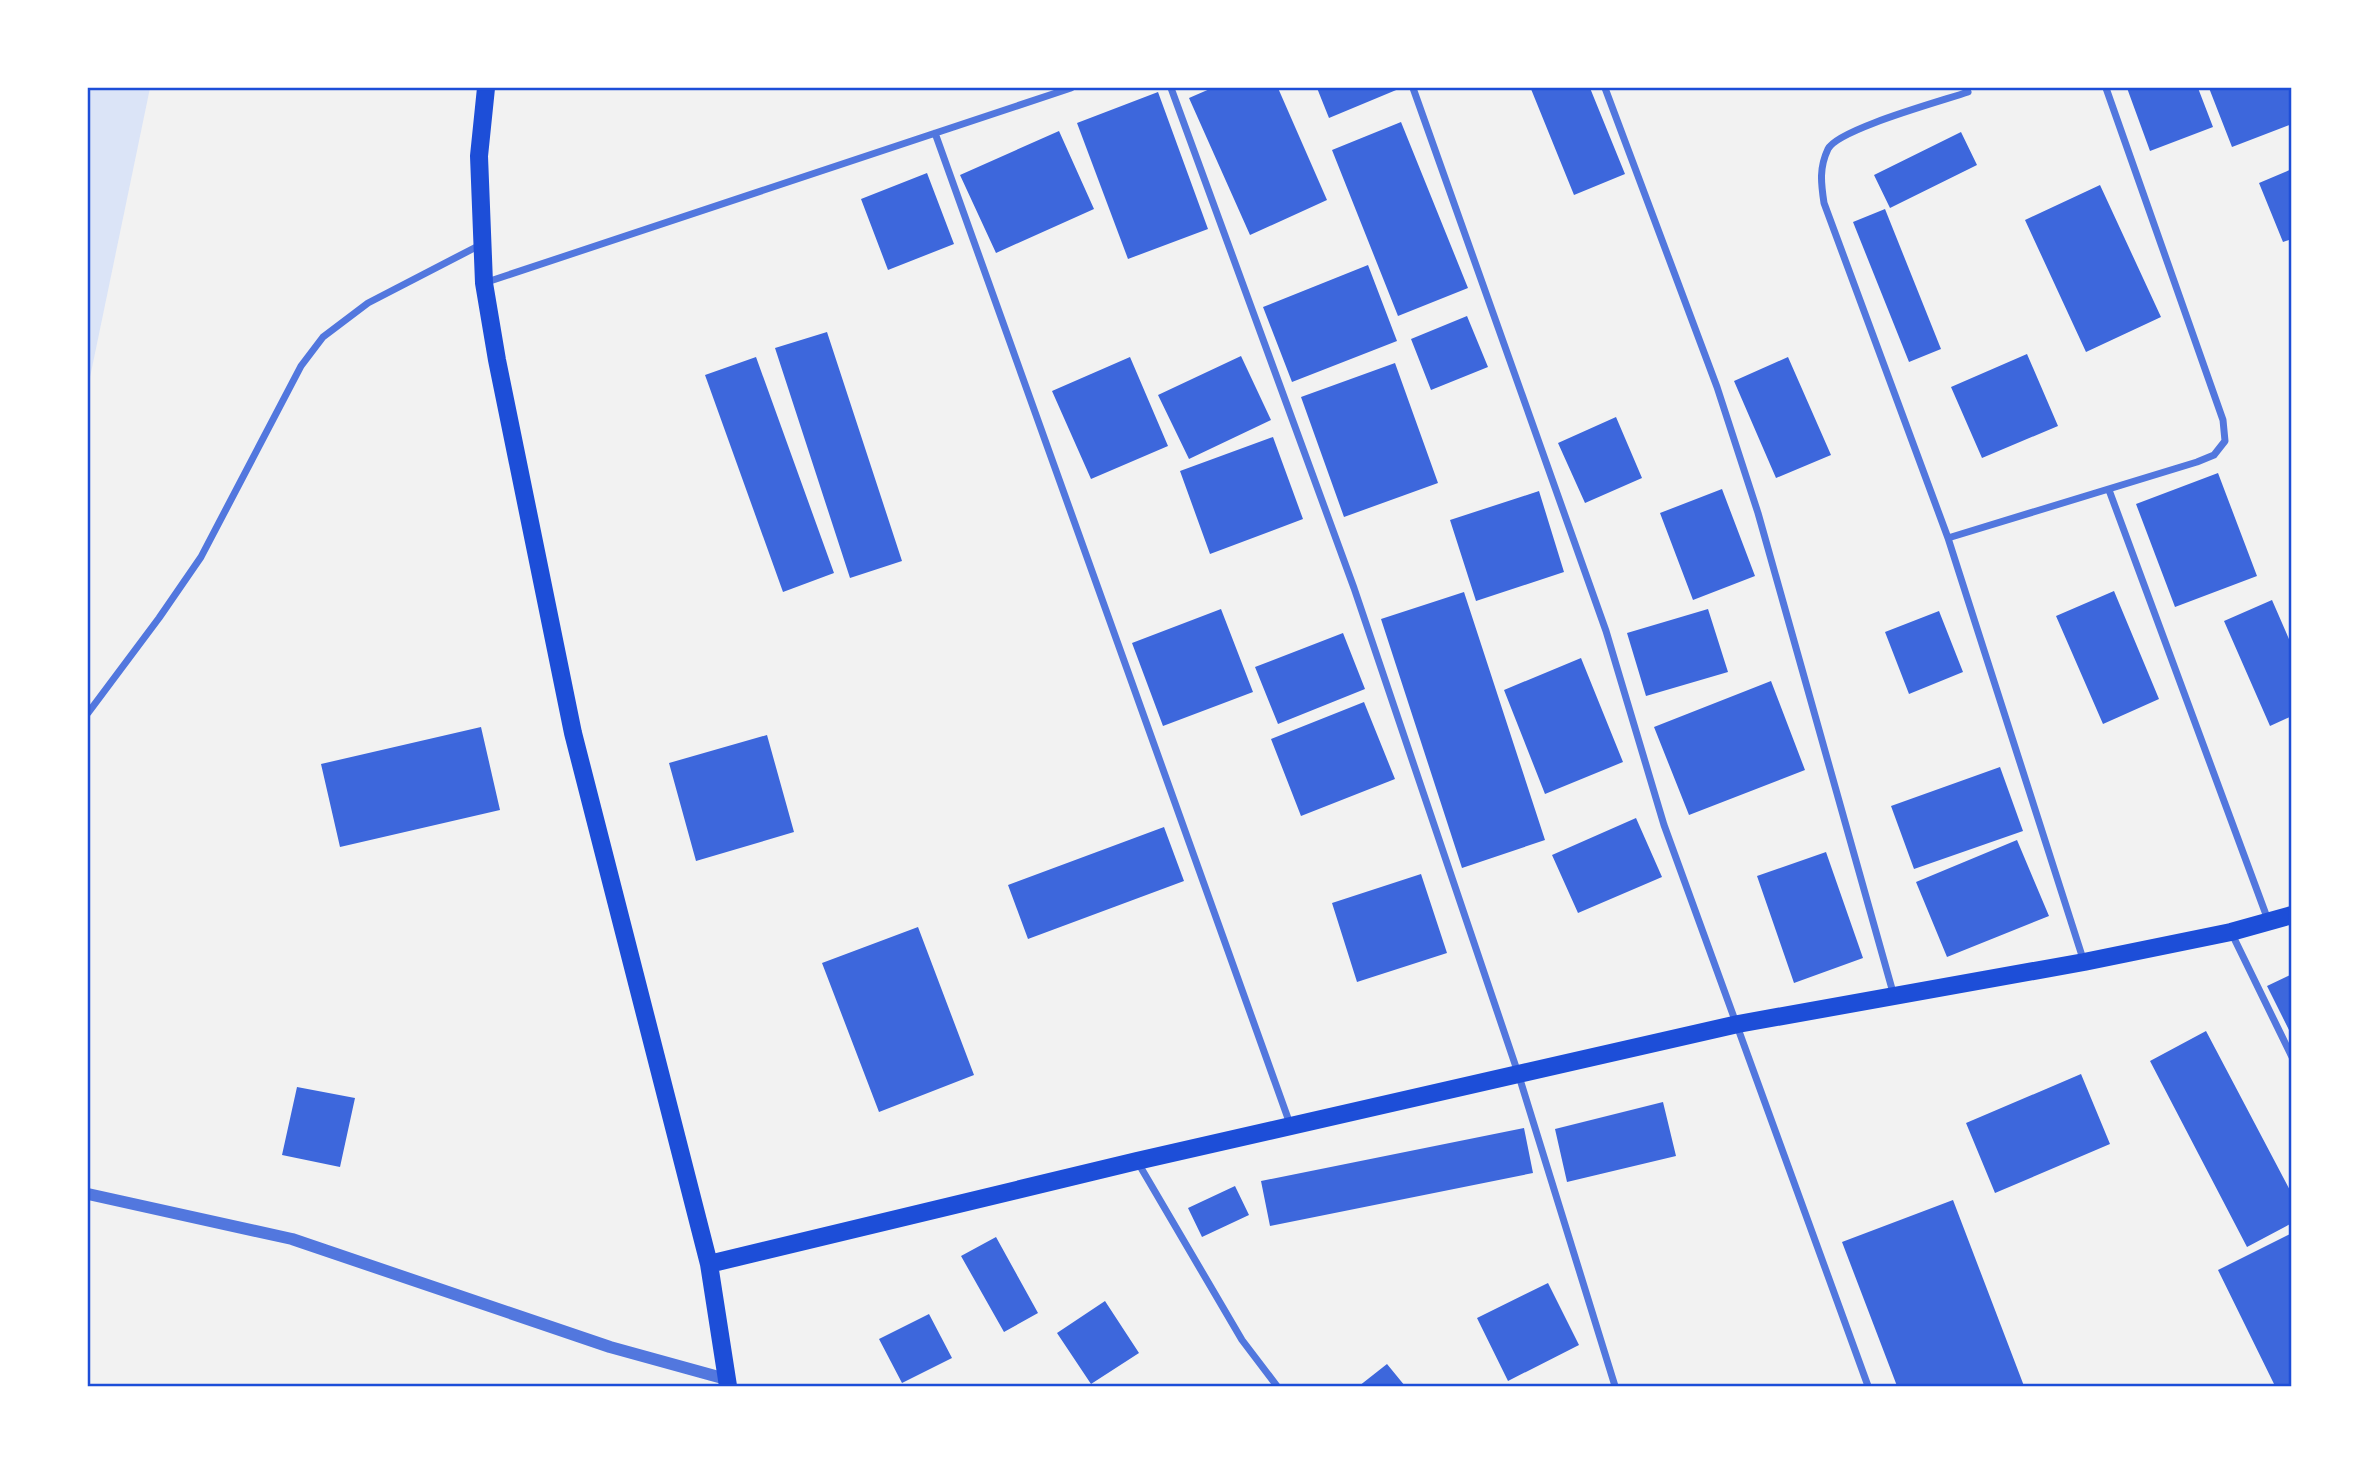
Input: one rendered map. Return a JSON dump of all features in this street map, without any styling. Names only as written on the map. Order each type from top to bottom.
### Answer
[{"type":"main road","points":[[486,88],[479,156],[484,283],[573,733],[709,1264],[727,1383]]},
{"type":"main road","points":[[709,1264],[1137,1161],[1738,1024],[2084,962],[2231,932],[2291,915]]},
{"type":"street","points":[[484,283],[1072,88]]},
{"type":"street","points":[[1171,88],[1354,588],[1518,1073],[1615,1387]]},
{"type":"street","points":[[1413,88],[1606,631],[1664,825],[1868,1387]]},
{"type":"street","points":[[1605,88],[1717,387],[1754,500],[1894,996]]},
{"type":"street","points":[[1948,538],[2197,462],[2214,455],[2225,441],[2223,420],[2106,88]]},
{"type":"street","points":[[1968,92],[1853,130],[1829,146],[1820,173],[1824,202],[1948,538],[2084,962]]},
{"type":"street","points":[[935,133],[1291,1127]]},
{"type":"street","points":[[88,713],[201,557],[301,366],[323,337],[368,303],[482,244]]},
{"type":"street","points":[[2109,490],[2268,921]]},
{"type":"street","points":[[2231,932],[2291,1057]]},
{"type":"street","points":[[1137,1161],[1242,1340],[1277,1387]]},
{"type":"street","points":[[88,1194],[292,1239],[610,1347],[727,1383]]},
{"type":"shaded area","points":[[88,88],[150,88],[88,387]]},
{"type":"building","points":[[1212,88],[1278,88],[1327,200],[1250,235],[1189,98]]},
{"type":"building","points":[[1317,88],[1401,88],[1329,118]]},
{"type":"building","points":[[1590,88],[1625,174],[1574,195],[1531,89]]},
{"type":"building","points":[[2127,88],[2198,88],[2213,127],[2150,151]]},
{"type":"building","points":[[2209,88],[2292,88],[2292,124],[2232,147]]},
{"type":"building","points":[[1158,92],[1208,229],[1128,259],[1077,123]]},
{"type":"building","points":[[1401,122],[1468,288],[1398,316],[1332,150]]},
{"type":"building","points":[[1059,131],[1094,209],[996,253],[960,175]]},
{"type":"building","points":[[1961,132],[1977,165],[1890,208],[1874,175]]},
{"type":"building","points":[[2292,169],[2292,239],[2283,242],[2259,183]]},
{"type":"building","points":[[927,173],[954,244],[888,270],[861,199]]},
{"type":"building","points":[[2100,185],[2161,317],[2086,352],[2025,220]]},
{"type":"building","points":[[1885,209],[1941,349],[1909,362],[1853,222]]},
{"type":"building","points":[[1368,265],[1397,341],[1292,382],[1263,307]]},
{"type":"building","points":[[1467,316],[1488,367],[1431,390],[1411,339]]},
{"type":"building","points":[[827,332],[902,561],[850,578],[775,348]]},
{"type":"building","points":[[2027,354],[2058,426],[1982,458],[1951,387]]},
{"type":"building","points":[[1241,356],[1271,420],[1189,459],[1158,395]]},
{"type":"building","points":[[756,357],[834,573],[783,592],[705,375]]},
{"type":"building","points":[[1130,357],[1168,446],[1091,479],[1052,391]]},
{"type":"building","points":[[1788,357],[1831,455],[1776,478],[1734,381]]},
{"type":"building","points":[[1395,363],[1438,483],[1344,517],[1301,397]]},
{"type":"building","points":[[1616,417],[1642,478],[1585,503],[1558,443]]},
{"type":"building","points":[[1273,437],[1303,519],[1210,554],[1180,471]]},
{"type":"building","points":[[2218,473],[2257,576],[2175,607],[2136,504]]},
{"type":"building","points":[[1722,489],[1755,576],[1693,600],[1660,513]]},
{"type":"building","points":[[1539,491],[1564,572],[1476,601],[1450,520]]},
{"type":"building","points":[[2114,591],[2159,699],[2103,724],[2056,616]]},
{"type":"building","points":[[1464,592],[1545,840],[1462,868],[1381,619]]},
{"type":"building","points":[[2272,600],[2292,646],[2292,716],[2270,726],[2224,621]]},
{"type":"building","points":[[1221,609],[1253,692],[1163,726],[1132,643]]},
{"type":"building","points":[[1708,609],[1728,672],[1646,696],[1627,633]]},
{"type":"building","points":[[1939,611],[1963,672],[1909,694],[1885,632]]},
{"type":"building","points":[[1343,633],[1365,689],[1278,724],[1255,667]]},
{"type":"building","points":[[1581,658],[1623,762],[1545,794],[1504,690]]},
{"type":"building","points":[[1771,681],[1805,770],[1689,815],[1654,727]]},
{"type":"building","points":[[1364,702],[1395,779],[1301,816],[1271,739]]},
{"type":"building","points":[[481,727],[500,810],[340,847],[321,764]]},
{"type":"building","points":[[767,735],[794,832],[696,861],[669,763]]},
{"type":"building","points":[[2000,767],[2023,831],[1914,869],[1891,806]]},
{"type":"building","points":[[1636,818],[1662,877],[1578,913],[1552,855]]},
{"type":"building","points":[[1164,827],[1184,881],[1028,939],[1008,885]]},
{"type":"building","points":[[2017,840],[2049,916],[1947,957],[1916,882]]},
{"type":"building","points":[[1826,852],[1863,958],[1794,983],[1757,876]]},
{"type":"building","points":[[1421,874],[1447,953],[1357,982],[1332,903]]},
{"type":"building","points":[[918,927],[974,1075],[879,1112],[822,963]]},
{"type":"building","points":[[2292,974],[2292,1036],[2267,986]]},
{"type":"building","points":[[2206,1031],[2292,1194],[2292,1223],[2247,1247],[2150,1061]]},
{"type":"building","points":[[2081,1074],[2110,1144],[1995,1193],[1966,1123]]},
{"type":"building","points":[[297,1087],[355,1098],[340,1167],[282,1155]]},
{"type":"building","points":[[1663,1102],[1676,1156],[1567,1182],[1555,1129]]},
{"type":"building","points":[[1524,1128],[1533,1173],[1270,1226],[1261,1181]]},
{"type":"building","points":[[1235,1186],[1249,1215],[1202,1237],[1188,1208]]},
{"type":"building","points":[[1953,1200],[2024,1386],[1897,1386],[1842,1242]]},
{"type":"building","points":[[2292,1233],[2292,1386],[2275,1386],[2218,1270]]},
{"type":"building","points":[[996,1237],[1038,1313],[1004,1332],[961,1256]]},
{"type":"building","points":[[1548,1283],[1579,1345],[1508,1381],[1477,1318]]},
{"type":"building","points":[[1105,1301],[1139,1353],[1091,1384],[1057,1333]]},
{"type":"building","points":[[929,1314],[952,1358],[902,1383],[879,1339]]},
{"type":"building","points":[[1387,1364],[1405,1386],[1359,1386]]}]
